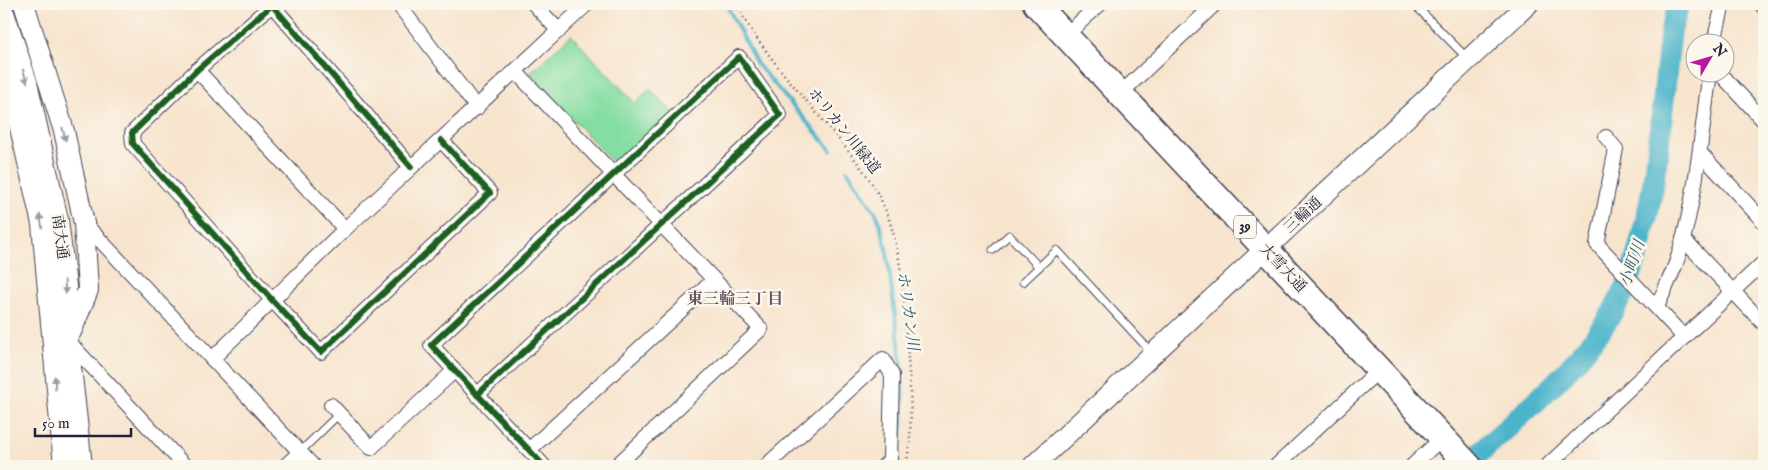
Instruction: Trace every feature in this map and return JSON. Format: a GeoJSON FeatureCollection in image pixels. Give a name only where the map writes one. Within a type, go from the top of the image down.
{"type":"FeatureCollection","features":[{"type":"Feature","properties":{"kind":"highway","name":"大雪大通"},"geometry":{"type":"LineString","coordinates":[[1036,4],[1455,452]]}},
{"type":"Feature","properties":{"kind":"street"},"geometry":{"type":"LineString","coordinates":[[24,4],[64,131],[84,223],[88,290],[60,337],[184,466]]}},
{"type":"Feature","properties":{"kind":"street"},"geometry":{"type":"LineString","coordinates":[[398,4],[477,108]]}},
{"type":"Feature","properties":{"kind":"street"},"geometry":{"type":"LineString","coordinates":[[534,4],[559,30]]}},
{"type":"Feature","properties":{"kind":"street"},"geometry":{"type":"LineString","coordinates":[[212,359],[345,229],[587,4]]}},
{"type":"Feature","properties":{"kind":"street"},"geometry":{"type":"LineString","coordinates":[[1066,35],[1100,4]]}},
{"type":"Feature","properties":{"kind":"street"},"geometry":{"type":"LineString","coordinates":[[1120,94],[1215,4]]}},
{"type":"Feature","properties":{"kind":"street"},"geometry":{"type":"LineString","coordinates":[[1716,32],[1723,4]]}},
{"type":"Feature","properties":{"kind":"street"},"geometry":{"type":"LineString","coordinates":[[1761,4],[1764,7]]}},
{"type":"Feature","properties":{"kind":"street"},"geometry":{"type":"LineString","coordinates":[[411,167],[272,5],[197,70],[132,133],[133,144],[321,352],[490,193],[441,140]]}},
{"type":"Feature","properties":{"kind":"street","name":"三輪通"},"geometry":{"type":"LineString","coordinates":[[1033,466],[1266,250],[1469,59],[1523,5]]}},
{"type":"Feature","properties":{"kind":"street","name":"南大通"},"geometry":{"type":"LineString","coordinates":[[4,13],[27,82],[58,220],[66,286],[60,337],[64,466]]}},
{"type":"Feature","properties":{"kind":"street"},"geometry":{"type":"LineString","coordinates":[[477,395],[780,116],[739,58],[431,346],[454,371],[544,466]]}},
{"type":"Feature","properties":{"kind":"street","name":"南大通"},"geometry":{"type":"LineString","coordinates":[[4,68],[13,97],[42,224],[82,466]]}},
{"type":"Feature","properties":{"kind":"street"},"geometry":{"type":"LineString","coordinates":[[197,70],[345,229]]}},
{"type":"Feature","properties":{"kind":"street"},"geometry":{"type":"LineString","coordinates":[[516,72],[761,329],[616,466]]}},
{"type":"Feature","properties":{"kind":"street"},"geometry":{"type":"LineString","coordinates":[[1654,304],[1678,256],[1683,239],[1701,154],[1709,82]]}},
{"type":"Feature","properties":{"kind":"street"},"geometry":{"type":"LineString","coordinates":[[1728,82],[1764,121]]}},
{"type":"Feature","properties":{"kind":"street"},"geometry":{"type":"LineString","coordinates":[[1606,137],[1616,149],[1597,244],[1684,337]]}},
{"type":"Feature","properties":{"kind":"street"},"geometry":{"type":"LineString","coordinates":[[1701,154],[1764,222]]}},
{"type":"Feature","properties":{"kind":"street"},"geometry":{"type":"LineString","coordinates":[[84,223],[313,466]]}},
{"type":"Feature","properties":{"kind":"street"},"geometry":{"type":"LineString","coordinates":[[1683,239],[1764,324]]}},
{"type":"Feature","properties":{"kind":"street"},"geometry":{"type":"LineString","coordinates":[[1547,466],[1764,262]]}},
{"type":"Feature","properties":{"kind":"street"},"geometry":{"type":"LineString","coordinates":[[529,450],[714,280]]}},
{"type":"Feature","properties":{"kind":"street"},"geometry":{"type":"LineString","coordinates":[[766,466],[883,359],[892,375],[890,460],[884,466]]}},
{"type":"Feature","properties":{"kind":"street"},"geometry":{"type":"LineString","coordinates":[[1276,466],[1379,370]]}},
{"type":"Feature","properties":{"kind":"street"},"geometry":{"type":"LineString","coordinates":[[335,410],[371,448],[454,371]]}},
{"type":"Feature","properties":{"kind":"street"},"geometry":{"type":"LineString","coordinates":[[285,466],[300,452]]}},
{"type":"Feature","properties":{"kind":"street"},"geometry":{"type":"LineString","coordinates":[[1412,466],[1455,452]]}},
{"type":"Feature","properties":{"kind":"lane"},"geometry":{"type":"LineString","coordinates":[[1414,4],[1469,59]]}},
{"type":"Feature","properties":{"kind":"lane"},"geometry":{"type":"LineString","coordinates":[[994,250],[1009,235],[1039,267]]}},
{"type":"Feature","properties":{"kind":"lane"},"geometry":{"type":"LineString","coordinates":[[1023,282],[1057,250],[1154,354]]}},
{"type":"Feature","properties":{"kind":"lane"},"geometry":{"type":"LineString","coordinates":[[300,452],[335,410]]}},
{"type":"Feature","properties":{"kind":"green space"},"geometry":{"type":"Polygon","coordinates":[[[571,35],[635,103],[650,89],[674,114],[617,167],[530,73],[571,35]]]}},
{"type":"Feature","properties":{"kind":"waterway","name":"ホリカン川"},"geometry":{"type":"LineString","coordinates":[[726,4],[757,64],[831,150]]}},
{"type":"Feature","properties":{"kind":"waterway","name":"小町川"},"geometry":{"type":"LineString","coordinates":[[1465,466],[1529,408],[1570,367],[1606,322],[1625,290],[1636,260],[1653,185],[1671,30],[1679,4]]}},
{"type":"Feature","properties":{"kind":"waterway","name":"ホリカン川"},"geometry":{"type":"LineString","coordinates":[[847,170],[877,215],[886,246],[902,366],[903,413],[897,466]]}},
{"type":"Feature","properties":{"kind":"cycle path"},"geometry":{"type":"LineString","coordinates":[[411,167],[272,5],[197,70],[132,133],[133,144],[321,352],[490,193],[441,140]]}},
{"type":"Feature","properties":{"kind":"cycle path"},"geometry":{"type":"LineString","coordinates":[[477,395],[780,115],[739,57],[431,345],[544,466]]}},
{"type":"Feature","properties":{"kind":"district","name":"東三輪三丁目"},"geometry":{"type":"Point","coordinates":[735,300]}}]}
